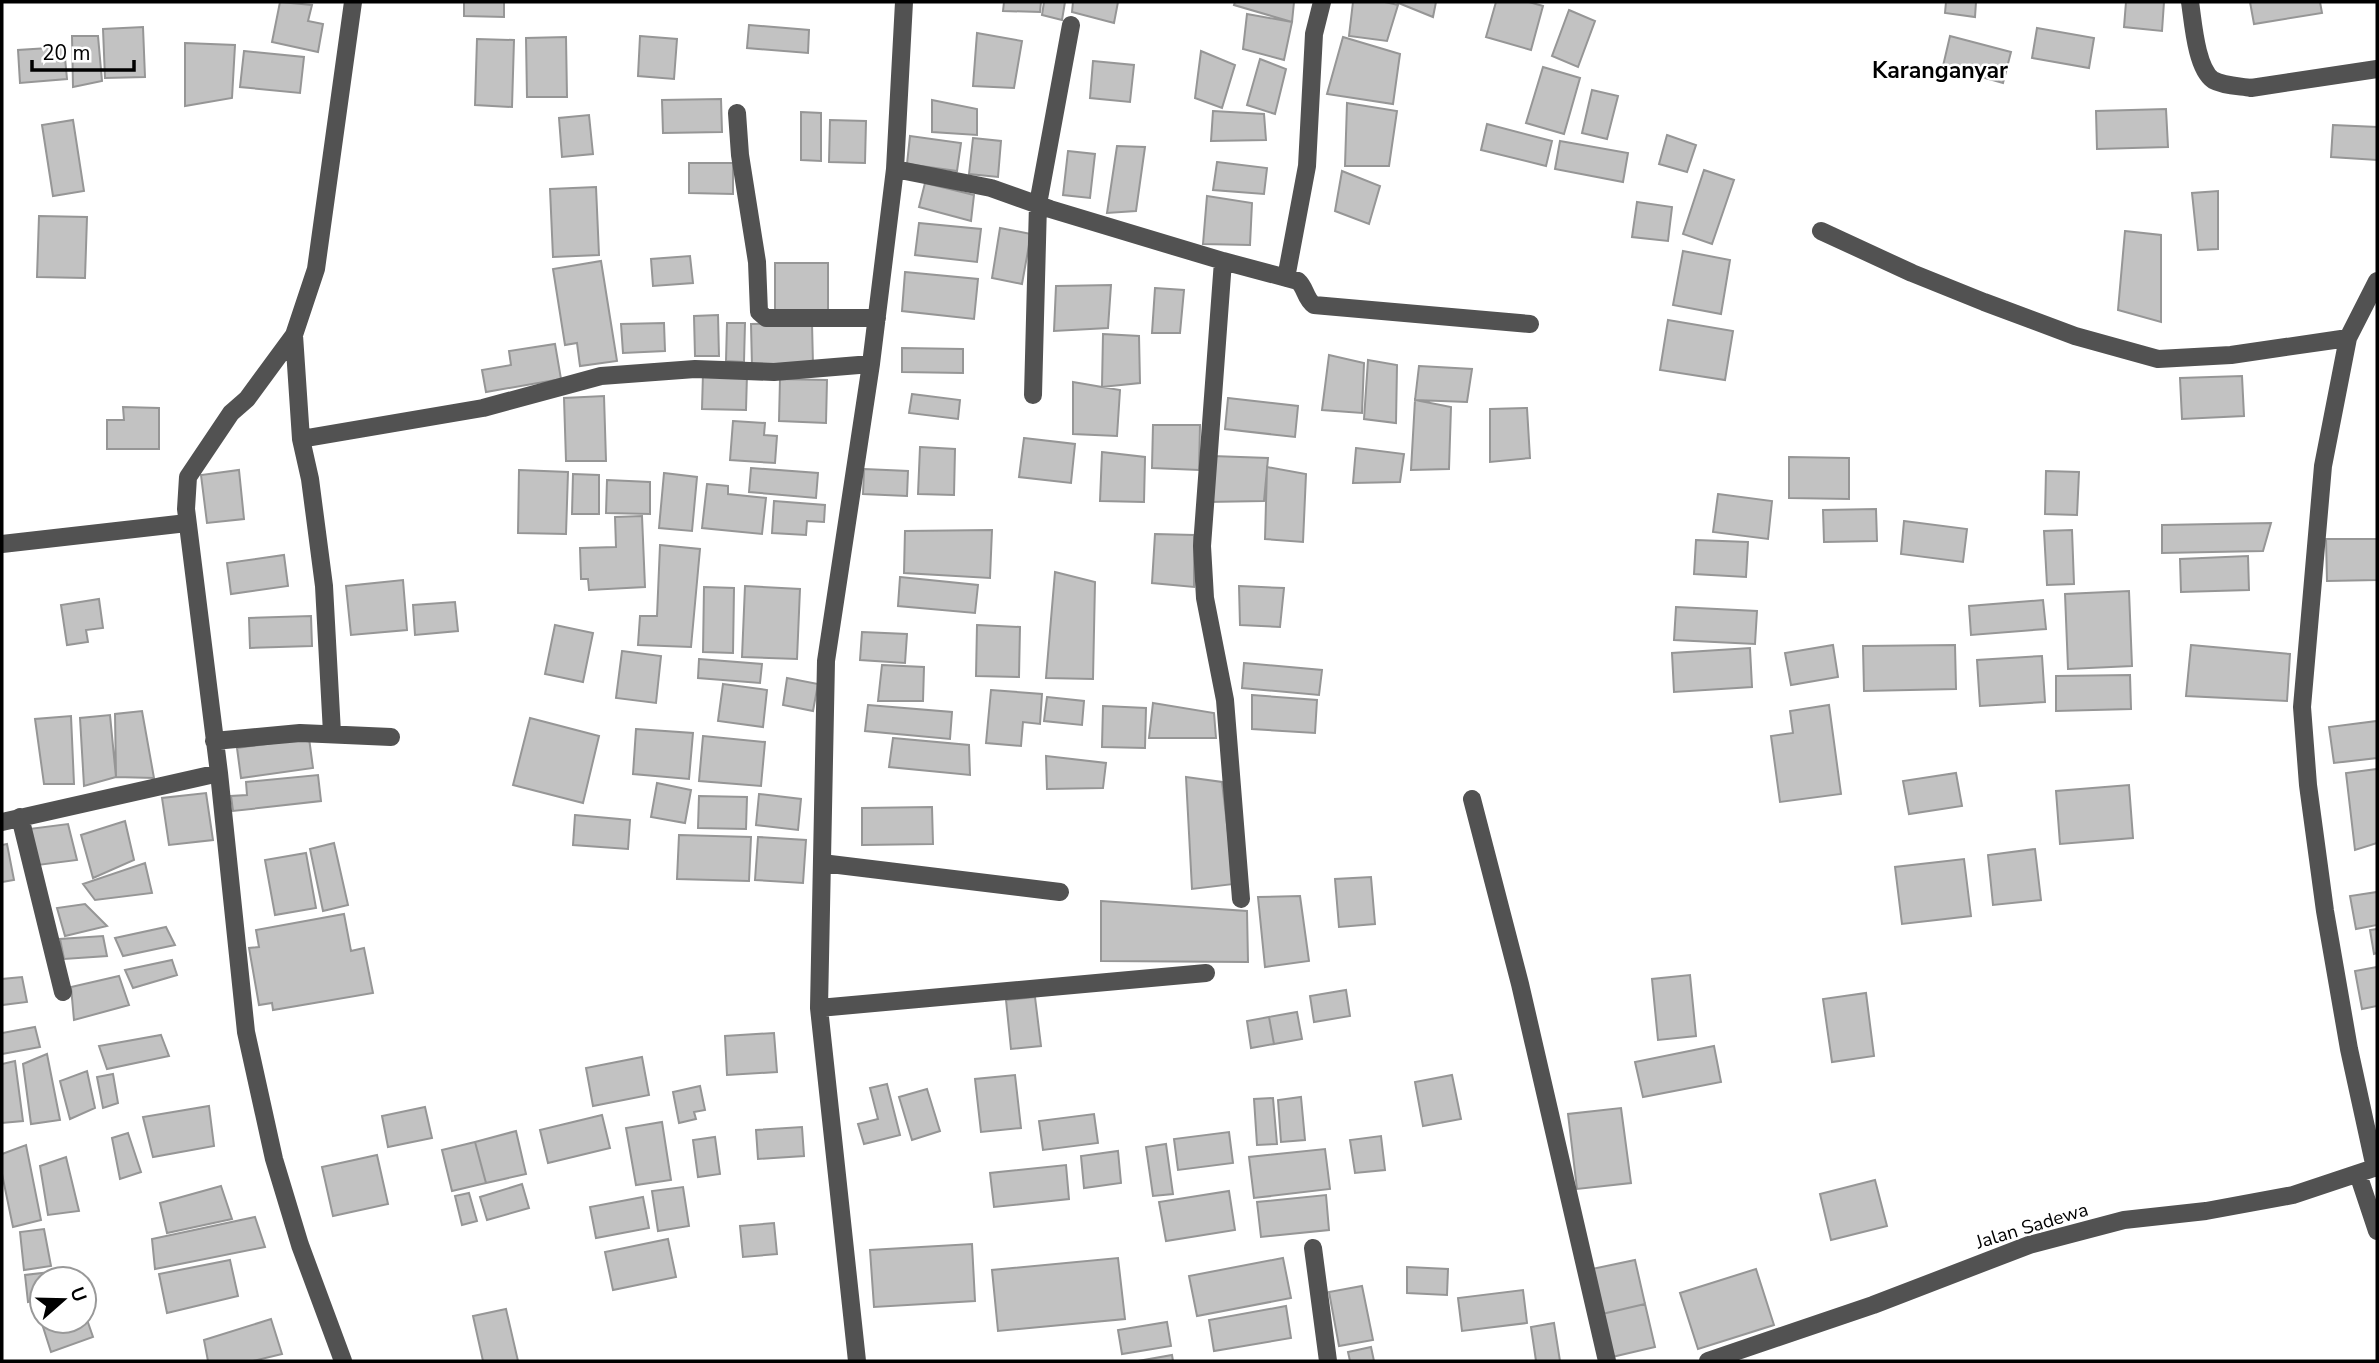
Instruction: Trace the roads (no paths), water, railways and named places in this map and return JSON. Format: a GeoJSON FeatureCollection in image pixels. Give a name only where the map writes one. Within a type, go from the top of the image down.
{"type":"FeatureCollection","features":[{"type":"Feature","properties":{"kind":"street"},"geometry":{"type":"LineString","coordinates":[[343,1361],[300,1245],[274,1159],[246,1032],[219,773],[187,523],[188,477],[231,413],[247,399],[294,335],[316,269],[353,2]]}},
{"type":"Feature","properties":{"kind":"street"},"geometry":{"type":"LineString","coordinates":[[857,1361],[819,1008],[826,661],[871,365],[895,169],[904,2]]}},
{"type":"Feature","properties":{"kind":"street"},"geometry":{"type":"LineString","coordinates":[[1286,278],[1307,166],[1314,34],[1322,2]]}},
{"type":"Feature","properties":{"kind":"street"},"geometry":{"type":"LineString","coordinates":[[2190,2],[2202,65],[2212,79],[2251,88],[2377,69]]}},
{"type":"Feature","properties":{"kind":"street"},"geometry":{"type":"LineString","coordinates":[[1033,395],[1038,204],[1071,25]]}},
{"type":"Feature","properties":{"kind":"street"},"geometry":{"type":"LineString","coordinates":[[737,113],[740,155],[757,262],[759,312],[766,318],[877,318]]}},
{"type":"Feature","properties":{"kind":"street"},"geometry":{"type":"LineString","coordinates":[[895,169],[984,186],[1223,261],[1300,282],[1309,302],[1314,305],[1530,324]]}},
{"type":"Feature","properties":{"kind":"street"},"geometry":{"type":"LineString","coordinates":[[1821,231],[1912,273],[1984,302],[2075,336],[2158,359],[2231,355],[2348,338]]}},
{"type":"Feature","properties":{"kind":"street"},"geometry":{"type":"LineString","coordinates":[[1223,261],[1202,546],[1205,598],[1225,701],[1241,899]]}},
{"type":"Feature","properties":{"kind":"street"},"geometry":{"type":"LineString","coordinates":[[2376,284],[2348,338],[2323,466],[2302,707],[2308,785],[2325,911],[2349,1049],[2376,1167]]}},
{"type":"Feature","properties":{"kind":"street"},"geometry":{"type":"LineString","coordinates":[[294,335],[301,439],[310,479],[324,586],[332,733]]}},
{"type":"Feature","properties":{"kind":"street"},"geometry":{"type":"LineString","coordinates":[[301,439],[483,408],[601,376],[695,369],[774,372],[871,365]]}},
{"type":"Feature","properties":{"kind":"street"},"geometry":{"type":"LineString","coordinates":[[2,544],[187,523]]}},
{"type":"Feature","properties":{"kind":"street"},"geometry":{"type":"LineString","coordinates":[[214,741],[300,733],[391,737]]}},
{"type":"Feature","properties":{"kind":"street"},"geometry":{"type":"LineString","coordinates":[[62,992],[11,820],[219,773]]}},
{"type":"Feature","properties":{"kind":"street"},"geometry":{"type":"LineString","coordinates":[[1472,799],[1520,984],[1607,1361]]}},
{"type":"Feature","properties":{"kind":"street"},"geometry":{"type":"LineString","coordinates":[[822,863],[1060,892]]}},
{"type":"Feature","properties":{"kind":"street"},"geometry":{"type":"LineString","coordinates":[[819,1008],[1206,972]]}},
{"type":"Feature","properties":{"kind":"street","name":"Jalan Sadewa"},"geometry":{"type":"LineString","coordinates":[[1708,1361],[1873,1304],[2029,1245],[2123,1220],[2206,1211],[2293,1195],[2376,1167]]}},
{"type":"Feature","properties":{"kind":"street"},"geometry":{"type":"LineString","coordinates":[[2358,1174],[2375,1225]]}},
{"type":"Feature","properties":{"kind":"street"},"geometry":{"type":"LineString","coordinates":[[1313,1248],[1328,1361]]}},
{"type":"Feature","properties":{"kind":"district","name":"Karanganyar"},"geometry":{"type":"Point","coordinates":[1940,70]}}]}
